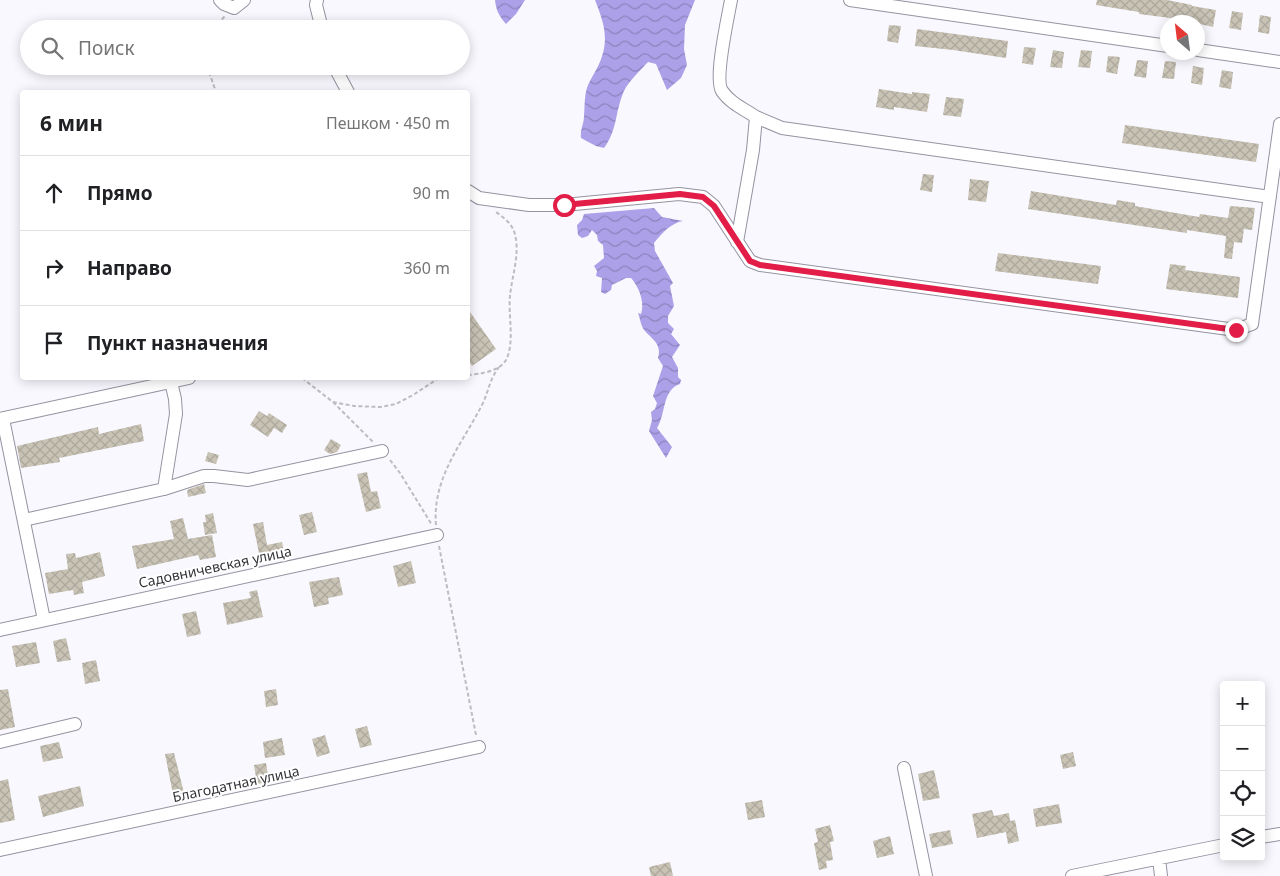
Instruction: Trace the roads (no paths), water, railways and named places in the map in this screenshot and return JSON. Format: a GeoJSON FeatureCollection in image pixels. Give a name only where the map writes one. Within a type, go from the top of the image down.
{"type":"FeatureCollection","features":[{"type":"Feature","properties":{"kind":"street"},"geometry":{"type":"LineString","coordinates":[[220,0],[224,4],[239,4]]}},
{"type":"Feature","properties":{"kind":"street"},"geometry":{"type":"LineString","coordinates":[[317,0],[316,5],[320,20]]}},
{"type":"Feature","properties":{"kind":"street"},"geometry":{"type":"LineString","coordinates":[[731,0],[718,76],[720,90],[729,100],[756,117],[782,128],[1270,197]]}},
{"type":"Feature","properties":{"kind":"street"},"geometry":{"type":"LineString","coordinates":[[850,0],[1160,45]]}},
{"type":"Feature","properties":{"kind":"street"},"geometry":{"type":"LineString","coordinates":[[1205,51],[1280,62]]}},
{"type":"Feature","properties":{"kind":"street"},"geometry":{"type":"LineString","coordinates":[[339,75],[347,90]]}},
{"type":"Feature","properties":{"kind":"street"},"geometry":{"type":"LineString","coordinates":[[737,242],[753,150],[756,117]]}},
{"type":"Feature","properties":{"kind":"street"},"geometry":{"type":"LineString","coordinates":[[470,192],[479,198],[529,205],[564,205],[680,194],[703,197],[714,206],[750,261],[760,265],[1236,330],[1252,324],[1280,124]]}},
{"type":"Feature","properties":{"kind":"street"},"geometry":{"type":"LineString","coordinates":[[44,620],[2,419],[180,380]]}},
{"type":"Feature","properties":{"kind":"street"},"geometry":{"type":"LineString","coordinates":[[164,489],[176,414],[171,382]]}},
{"type":"Feature","properties":{"kind":"street"},"geometry":{"type":"LineString","coordinates":[[24,520],[164,489],[204,476],[248,480],[382,451]]}},
{"type":"Feature","properties":{"kind":"street","name":"Садовничевская улица"},"geometry":{"type":"LineString","coordinates":[[0,630],[437,534]]}},
{"type":"Feature","properties":{"kind":"street"},"geometry":{"type":"LineString","coordinates":[[0,742],[75,724]]}},
{"type":"Feature","properties":{"kind":"street","name":"Благодатная улица"},"geometry":{"type":"LineString","coordinates":[[0,850],[479,747]]}},
{"type":"Feature","properties":{"kind":"street"},"geometry":{"type":"LineString","coordinates":[[904,768],[926,876]]}},
{"type":"Feature","properties":{"kind":"street"},"geometry":{"type":"LineString","coordinates":[[1265,836],[1280,834]]}},
{"type":"Feature","properties":{"kind":"street"},"geometry":{"type":"LineString","coordinates":[[1072,876],[1220,846]]}},
{"type":"Feature","properties":{"kind":"street"},"geometry":{"type":"LineString","coordinates":[[1160,858],[1161,876]]}},
{"type":"Feature","properties":{"kind":"water"},"geometry":{"type":"Polygon","coordinates":[[[495,0],[525,0],[516,14],[506,24],[498,13],[495,0]]]}},
{"type":"Feature","properties":{"kind":"water"},"geometry":{"type":"Polygon","coordinates":[[[595,0],[695,0],[685,25],[684,49],[687,65],[681,78],[667,90],[656,64],[648,62],[626,87],[614,129],[604,148],[581,138],[585,96],[589,82],[599,64],[605,39],[601,16],[595,0]]]}},
{"type":"Feature","properties":{"kind":"water"},"geometry":{"type":"Polygon","coordinates":[[[654,208],[662,217],[683,221],[671,226],[654,243],[655,251],[673,283],[670,286],[674,306],[668,316],[668,323],[674,329],[671,334],[680,345],[672,357],[678,368],[680,384],[670,391],[657,428],[672,447],[666,458],[649,431],[652,420],[651,412],[655,409],[657,403],[653,396],[663,366],[658,358],[658,346],[644,329],[638,313],[641,314],[642,309],[639,290],[631,278],[626,278],[612,285],[611,290],[605,294],[601,292],[602,278],[596,276],[597,271],[594,266],[604,258],[603,245],[598,241],[597,235],[592,230],[588,236],[582,238],[578,235],[577,225],[582,220],[584,214],[654,208]]]}}]}
